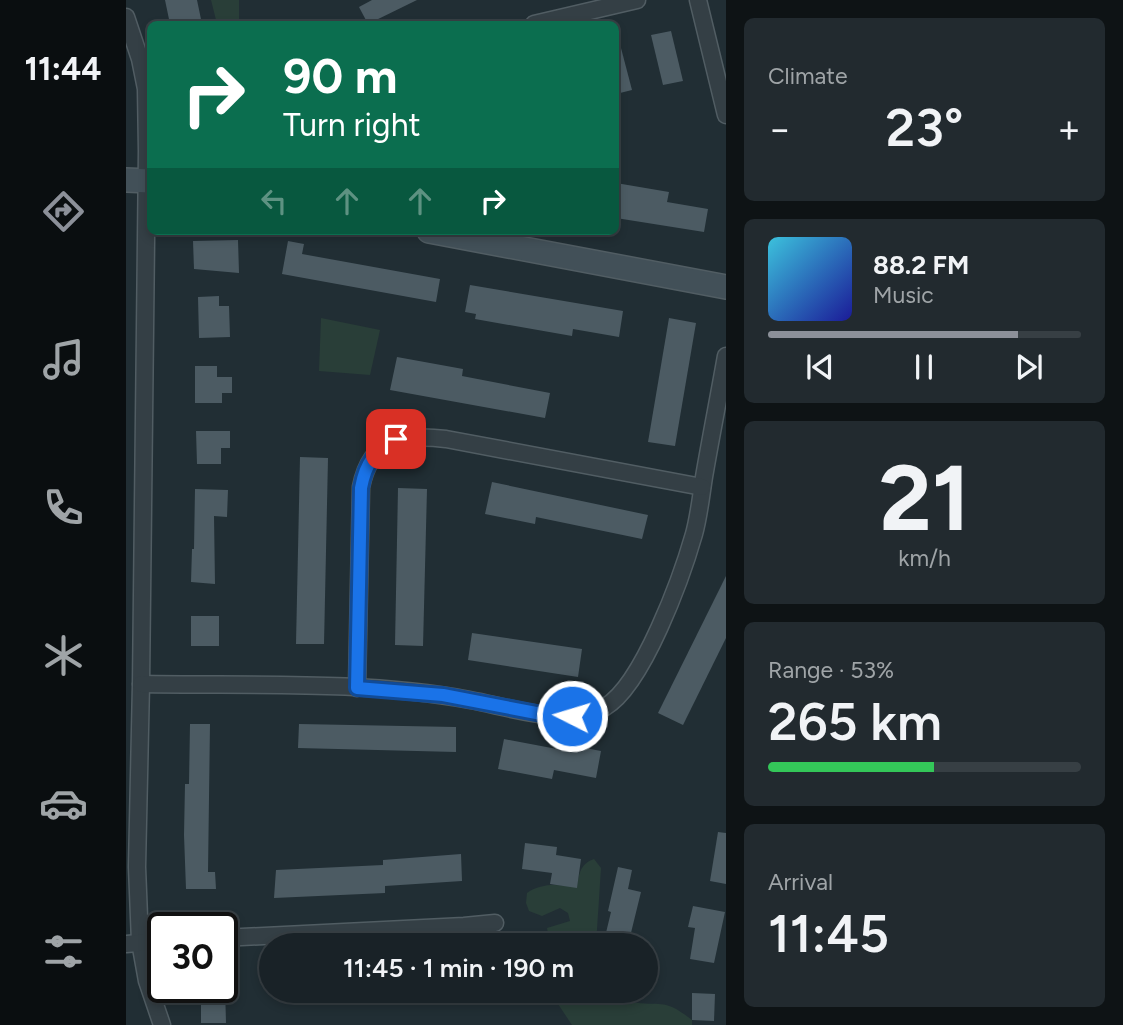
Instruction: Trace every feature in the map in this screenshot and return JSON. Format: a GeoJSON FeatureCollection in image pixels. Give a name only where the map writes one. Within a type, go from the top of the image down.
{"type":"FeatureCollection","features":[{"type":"Feature","properties":{"kind":"main road"},"geometry":{"type":"LineString","coordinates":[[450,235],[726,287]]}},
{"type":"Feature","properties":{"kind":"street"},"geometry":{"type":"LineString","coordinates":[[547,21],[637,0]]}},
{"type":"Feature","properties":{"kind":"street"},"geometry":{"type":"LineString","coordinates":[[698,0],[726,115]]}},
{"type":"Feature","properties":{"kind":"street"},"geometry":{"type":"LineString","coordinates":[[126,17],[140,59],[146,89],[141,180],[142,684],[133,943],[162,1025]]}},
{"type":"Feature","properties":{"kind":"street"},"geometry":{"type":"LineString","coordinates":[[142,684],[357,688],[443,695],[552,716],[572,716],[605,707],[638,671],[676,587],[694,533],[726,356]]}},
{"type":"Feature","properties":{"kind":"street"},"geometry":{"type":"LineString","coordinates":[[357,688],[361,488],[365,467],[377,452],[396,439],[417,436],[446,439],[702,487]]}},
{"type":"Feature","properties":{"kind":"street"},"geometry":{"type":"LineString","coordinates":[[238,937],[495,923]]}},
{"type":"Feature","properties":{"kind":"green space"},"geometry":{"type":"Polygon","coordinates":[[[211,0],[239,0],[239,21],[216,21],[211,0]]]}},
{"type":"Feature","properties":{"kind":"green space"},"geometry":{"type":"Polygon","coordinates":[[[321,318],[380,330],[370,375],[319,371],[321,318]]]}},
{"type":"Feature","properties":{"kind":"green space"},"geometry":{"type":"Polygon","coordinates":[[[594,859],[601,868],[597,933],[548,933],[547,928],[570,921],[568,913],[560,908],[542,916],[529,911],[527,893],[545,886],[577,887],[583,867],[594,859]]]}},
{"type":"Feature","properties":{"kind":"green space"},"geometry":{"type":"Polygon","coordinates":[[[557,1003],[662,1004],[674,1008],[692,1020],[692,1025],[572,1025],[557,1003]]]}},
{"type":"Feature","properties":{"kind":"building"},"geometry":{"type":"Polygon","coordinates":[[[165,0],[197,0],[201,21],[169,21],[165,0]]]}},
{"type":"Feature","properties":{"kind":"building"},"geometry":{"type":"Polygon","coordinates":[[[372,0],[417,0],[374,21],[366,21],[359,7],[372,0]]]}},
{"type":"Feature","properties":{"kind":"building"},"geometry":{"type":"Polygon","coordinates":[[[671,31],[683,81],[663,85],[651,35],[671,31]]]}},
{"type":"Feature","properties":{"kind":"building"},"geometry":{"type":"Polygon","coordinates":[[[619,48],[632,90],[619,93],[619,48]]]}},
{"type":"Feature","properties":{"kind":"building"},"geometry":{"type":"Polygon","coordinates":[[[619,184],[669,192],[667,202],[708,209],[704,232],[619,218],[619,184]]]}},
{"type":"Feature","properties":{"kind":"building"},"geometry":{"type":"Polygon","coordinates":[[[238,240],[239,273],[194,269],[193,241],[238,240]]]}},
{"type":"Feature","properties":{"kind":"building"},"geometry":{"type":"Polygon","coordinates":[[[288,241],[304,244],[302,254],[440,279],[436,302],[282,274],[288,241]]]}},
{"type":"Feature","properties":{"kind":"building"},"geometry":{"type":"Polygon","coordinates":[[[470,285],[623,311],[619,337],[573,329],[572,336],[475,319],[476,314],[465,312],[470,285]]]}},
{"type":"Feature","properties":{"kind":"building"},"geometry":{"type":"Polygon","coordinates":[[[219,296],[219,306],[229,306],[230,337],[199,338],[198,297],[219,296]]]}},
{"type":"Feature","properties":{"kind":"building"},"geometry":{"type":"Polygon","coordinates":[[[669,318],[696,323],[675,446],[648,442],[669,318]]]}},
{"type":"Feature","properties":{"kind":"building"},"geometry":{"type":"Polygon","coordinates":[[[397,357],[463,369],[462,376],[550,393],[545,418],[390,390],[397,357]]]}},
{"type":"Feature","properties":{"kind":"building"},"geometry":{"type":"Polygon","coordinates":[[[195,366],[217,366],[217,377],[232,377],[232,393],[222,393],[222,403],[195,403],[195,366]]]}},
{"type":"Feature","properties":{"kind":"building"},"geometry":{"type":"Polygon","coordinates":[[[196,431],[230,431],[230,448],[221,448],[221,464],[197,464],[196,431]]]}},
{"type":"Feature","properties":{"kind":"building"},"geometry":{"type":"Polygon","coordinates":[[[300,457],[328,458],[324,644],[296,644],[300,457]]]}},
{"type":"Feature","properties":{"kind":"building"},"geometry":{"type":"Polygon","coordinates":[[[492,482],[648,515],[642,539],[536,517],[535,524],[485,514],[492,482]]]}},
{"type":"Feature","properties":{"kind":"building"},"geometry":{"type":"Polygon","coordinates":[[[398,488],[427,489],[423,646],[395,645],[398,488]]]}},
{"type":"Feature","properties":{"kind":"building"},"geometry":{"type":"Polygon","coordinates":[[[195,489],[228,490],[227,517],[214,516],[215,584],[191,582],[195,489]]]}},
{"type":"Feature","properties":{"kind":"building"},"geometry":{"type":"Polygon","coordinates":[[[726,576],[726,638],[683,725],[658,713],[726,576]]]}},
{"type":"Feature","properties":{"kind":"building"},"geometry":{"type":"Polygon","coordinates":[[[191,616],[219,616],[219,646],[191,646],[191,616]]]}},
{"type":"Feature","properties":{"kind":"building"},"geometry":{"type":"Polygon","coordinates":[[[472,633],[582,649],[578,677],[468,660],[472,633]]]}},
{"type":"Feature","properties":{"kind":"building"},"geometry":{"type":"Polygon","coordinates":[[[190,724],[210,724],[208,872],[215,872],[216,889],[186,889],[185,784],[189,784],[190,724]]]}},
{"type":"Feature","properties":{"kind":"building"},"geometry":{"type":"Polygon","coordinates":[[[299,724],[456,727],[456,752],[298,748],[299,724]]]}},
{"type":"Feature","properties":{"kind":"building"},"geometry":{"type":"Polygon","coordinates":[[[504,739],[557,749],[559,743],[601,751],[596,778],[554,770],[552,779],[498,769],[504,739]]]}},
{"type":"Feature","properties":{"kind":"building"},"geometry":{"type":"Polygon","coordinates":[[[718,832],[726,833],[726,884],[710,881],[718,832]]]}},
{"type":"Feature","properties":{"kind":"building"},"geometry":{"type":"Polygon","coordinates":[[[525,843],[557,847],[556,855],[581,859],[577,888],[550,884],[552,873],[522,869],[525,843]]]}},
{"type":"Feature","properties":{"kind":"building"},"geometry":{"type":"Polygon","coordinates":[[[461,854],[462,881],[385,886],[385,893],[274,898],[276,870],[383,865],[383,860],[461,854]]]}},
{"type":"Feature","properties":{"kind":"building"},"geometry":{"type":"Polygon","coordinates":[[[618,867],[632,870],[628,889],[641,892],[631,933],[606,933],[611,912],[608,911],[618,867]]]}},
{"type":"Feature","properties":{"kind":"building"},"geometry":{"type":"Polygon","coordinates":[[[693,906],[725,912],[714,963],[690,959],[695,928],[688,927],[693,906]]]}},
{"type":"Feature","properties":{"kind":"building"},"geometry":{"type":"Polygon","coordinates":[[[692,993],[715,994],[714,1021],[692,1020],[692,993]]]}},
{"type":"Feature","properties":{"kind":"building"},"geometry":{"type":"Polygon","coordinates":[[[201,1003],[225,1003],[226,1023],[201,1023],[201,1003]]]}},
{"type":"Feature","properties":{"kind":"route"},"geometry":{"type":"LineString","coordinates":[[396,439],[377,452],[365,467],[361,488],[357,688],[443,695],[552,716],[572,716]]}}]}
